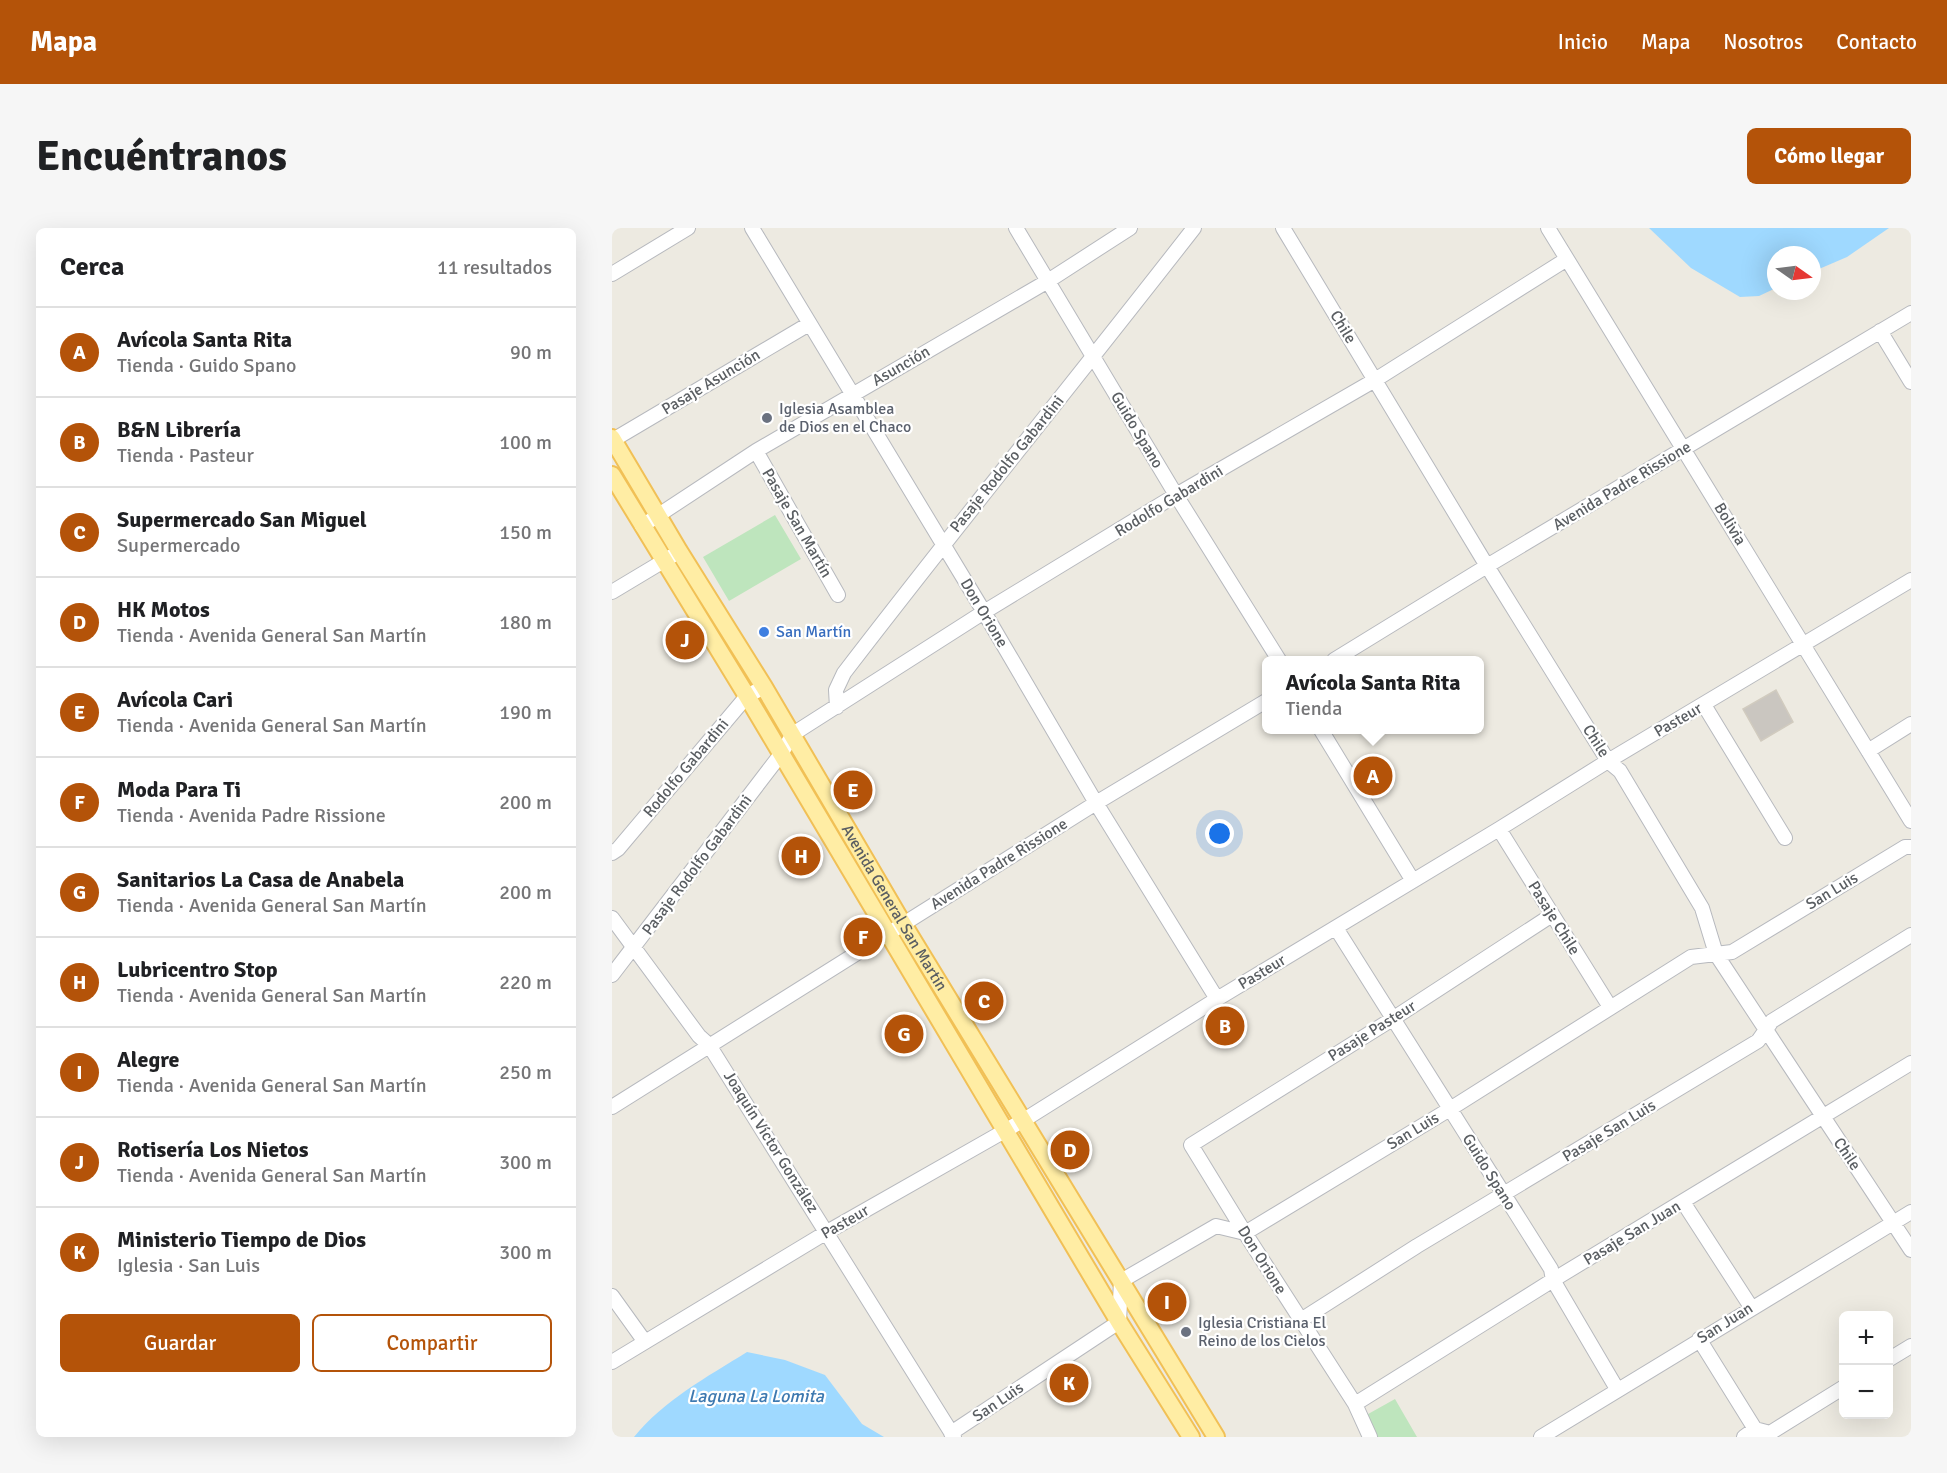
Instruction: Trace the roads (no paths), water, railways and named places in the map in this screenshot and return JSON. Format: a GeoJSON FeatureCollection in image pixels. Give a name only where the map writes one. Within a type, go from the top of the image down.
{"type":"FeatureCollection","features":[{"type":"Feature","properties":{"kind":"main road","name":"Avenida General San Martín"},"geometry":{"type":"LineString","coordinates":[[613,439],[679,551],[793,734],[903,924],[1216,1437]]}},
{"type":"Feature","properties":{"kind":"main road","name":"Avenida General San Martín"},"geometry":{"type":"LineString","coordinates":[[612,475],[747,696],[1119,1322],[1191,1437]]}},
{"type":"Feature","properties":{"kind":"street"},"geometry":{"type":"LineString","coordinates":[[612,274],[688,228]]}},
{"type":"Feature","properties":{"kind":"street","name":"Don Orione"},"geometry":{"type":"LineString","coordinates":[[752,228],[1216,999]]}},
{"type":"Feature","properties":{"kind":"street","name":"Guido Spano"},"geometry":{"type":"LineString","coordinates":[[1016,228],[1176,495],[1277,656]]}},
{"type":"Feature","properties":{"kind":"street","name":"Asunción"},"geometry":{"type":"LineString","coordinates":[[642,525],[756,451],[1048,281],[1130,228]]}},
{"type":"Feature","properties":{"kind":"street","name":"Pasaje Rodolfo Gabardini"},"geometry":{"type":"LineString","coordinates":[[837,707],[836,690],[844,673],[943,544],[1194,228]]}},
{"type":"Feature","properties":{"kind":"street","name":"Chile"},"geometry":{"type":"LineString","coordinates":[[1283,228],[1487,566],[1608,761],[1620,771],[1702,908],[1716,954],[1911,1250]]}},
{"type":"Feature","properties":{"kind":"street","name":"Bolivia"},"geometry":{"type":"LineString","coordinates":[[1548,228],[1911,821]]}},
{"type":"Feature","properties":{"kind":"street","name":"Rodolfo Gabardini"},"geometry":{"type":"LineString","coordinates":[[781,754],[793,734],[984,612],[1176,495],[1375,380],[1567,258]]}},
{"type":"Feature","properties":{"kind":"street","name":"Avenida Padre Rissione"},"geometry":{"type":"LineString","coordinates":[[1341,656],[1911,313]]}},
{"type":"Feature","properties":{"kind":"street","name":"Pasaje Asunción"},"geometry":{"type":"LineString","coordinates":[[613,439],[809,324]]}},
{"type":"Feature","properties":{"kind":"street"},"geometry":{"type":"LineString","coordinates":[[1880,331],[1911,382]]}},
{"type":"Feature","properties":{"kind":"street","name":"Pasaje San Martín"},"geometry":{"type":"LineString","coordinates":[[756,451],[838,595]]}},
{"type":"Feature","properties":{"kind":"street"},"geometry":{"type":"LineString","coordinates":[[612,592],[679,551]]}},
{"type":"Feature","properties":{"kind":"street","name":"Pasteur"},"geometry":{"type":"LineString","coordinates":[[612,1362],[827,1232],[1024,1120],[1216,999],[1911,580]]}},
{"type":"Feature","properties":{"kind":"street","name":"Rodolfo Gabardini"},"geometry":{"type":"LineString","coordinates":[[612,853],[618,849],[747,696],[764,687]]}},
{"type":"Feature","properties":{"kind":"street","name":"Avenida Padre Rissione"},"geometry":{"type":"LineString","coordinates":[[612,1107],[1096,803],[1262,703]]}},
{"type":"Feature","properties":{"kind":"street"},"geometry":{"type":"LineString","coordinates":[[1704,705],[1785,838]]}},
{"type":"Feature","properties":{"kind":"street"},"geometry":{"type":"LineString","coordinates":[[1868,750],[1911,724]]}},
{"type":"Feature","properties":{"kind":"street"},"geometry":{"type":"LineString","coordinates":[[1324,734],[1413,881]]}},
{"type":"Feature","properties":{"kind":"street","name":"Pasaje Rodolfo Gabardini"},"geometry":{"type":"LineString","coordinates":[[612,975],[781,754]]}},
{"type":"Feature","properties":{"kind":"street","name":"Pasaje Chile"},"geometry":{"type":"LineString","coordinates":[[1499,829],[1610,1007]]}},
{"type":"Feature","properties":{"kind":"street","name":"San Luis"},"geometry":{"type":"LineString","coordinates":[[1245,1233],[1450,1109],[1691,957],[1732,952],[1905,847],[1911,847]]}},
{"type":"Feature","properties":{"kind":"street","name":"Pasaje Pasteur"},"geometry":{"type":"LineString","coordinates":[[1191,1145],[1394,1018],[1552,915]]}},
{"type":"Feature","properties":{"kind":"street","name":"Joaquín Víctor González"},"geometry":{"type":"LineString","coordinates":[[612,918],[699,1036],[709,1045],[952,1435]]}},
{"type":"Feature","properties":{"kind":"street","name":"Guido Spano"},"geometry":{"type":"LineString","coordinates":[[1336,928],[1551,1269],[1553,1280],[1617,1389]]}},
{"type":"Feature","properties":{"kind":"street","name":"Pasaje San Luis"},"geometry":{"type":"LineString","coordinates":[[1301,1320],[1417,1246],[1758,1041],[1772,1021],[1911,935]]}},
{"type":"Feature","properties":{"kind":"street","name":"Pasaje San Juan"},"geometry":{"type":"LineString","coordinates":[[1355,1404],[1553,1280],[1911,1063]]}},
{"type":"Feature","properties":{"kind":"street","name":"Don Orione"},"geometry":{"type":"LineString","coordinates":[[1191,1145],[1355,1404],[1370,1437]]}},
{"type":"Feature","properties":{"kind":"street"},"geometry":{"type":"LineString","coordinates":[[1683,1202],[1751,1307]]}},
{"type":"Feature","properties":{"kind":"street","name":"San Juan"},"geometry":{"type":"LineString","coordinates":[[1541,1437],[1751,1307],[1911,1212]]}},
{"type":"Feature","properties":{"kind":"street"},"geometry":{"type":"LineString","coordinates":[[1119,1322],[1121,1281],[1216,1226],[1245,1233]]}},
{"type":"Feature","properties":{"kind":"street"},"geometry":{"type":"LineString","coordinates":[[612,1296],[645,1342]]}},
{"type":"Feature","properties":{"kind":"street","name":"San Luis"},"geometry":{"type":"LineString","coordinates":[[952,1435],[1119,1322]]}},
{"type":"Feature","properties":{"kind":"street"},"geometry":{"type":"LineString","coordinates":[[1699,1339],[1749,1433],[1770,1433],[1839,1390]]}},
{"type":"Feature","properties":{"kind":"street"},"geometry":{"type":"LineString","coordinates":[[1893,1357],[1911,1346]]}},
{"type":"Feature","properties":{"kind":"water"},"geometry":{"type":"Polygon","coordinates":[[[1649,228],[1889,228],[1847,257],[1821,268],[1821,246],[1767,246],[1767,292],[1759,296],[1740,297],[1691,268],[1649,228]]]}},
{"type":"Feature","properties":{"kind":"water","name":"Laguna La Lomita"},"geometry":{"type":"Polygon","coordinates":[[[747,1352],[785,1360],[825,1375],[862,1424],[884,1437],[634,1437],[672,1400],[747,1352]]]}},
{"type":"Feature","properties":{"kind":"place","name":"Iglesia Asamblea de Dios en el Chaco"},"geometry":{"type":"Point","coordinates":[767,418]}},
{"type":"Feature","properties":{"kind":"place","name":"San Martín"},"geometry":{"type":"Point","coordinates":[764,632]}},
{"type":"Feature","properties":{"kind":"place","name":"Rotisería Los Nietos"},"geometry":{"type":"Point","coordinates":[685,640]}},
{"type":"Feature","properties":{"kind":"place","name":"Avícola Santa Rita"},"geometry":{"type":"Point","coordinates":[1373,776]}},
{"type":"Feature","properties":{"kind":"place","name":"Avícola Cari"},"geometry":{"type":"Point","coordinates":[853,790]}},
{"type":"Feature","properties":{"kind":"place","name":"Lubricentro Stop"},"geometry":{"type":"Point","coordinates":[801,856]}},
{"type":"Feature","properties":{"kind":"place","name":"Moda Para Ti"},"geometry":{"type":"Point","coordinates":[863,937]}},
{"type":"Feature","properties":{"kind":"place","name":"Supermercado San Miguel"},"geometry":{"type":"Point","coordinates":[984,1001]}},
{"type":"Feature","properties":{"kind":"place","name":"B&N Librería"},"geometry":{"type":"Point","coordinates":[1225,1026]}},
{"type":"Feature","properties":{"kind":"place","name":"Sanitarios La Casa de Anabela"},"geometry":{"type":"Point","coordinates":[904,1034]}},
{"type":"Feature","properties":{"kind":"place","name":"HK Motos"},"geometry":{"type":"Point","coordinates":[1070,1150]}},
{"type":"Feature","properties":{"kind":"place","name":"Alegre"},"geometry":{"type":"Point","coordinates":[1167,1302]}},
{"type":"Feature","properties":{"kind":"place","name":"Iglesia Cristiana El Reino de los Cielos"},"geometry":{"type":"Point","coordinates":[1186,1332]}},
{"type":"Feature","properties":{"kind":"place","name":"Ministerio Tiempo de Dios"},"geometry":{"type":"Point","coordinates":[1069,1383]}}]}
